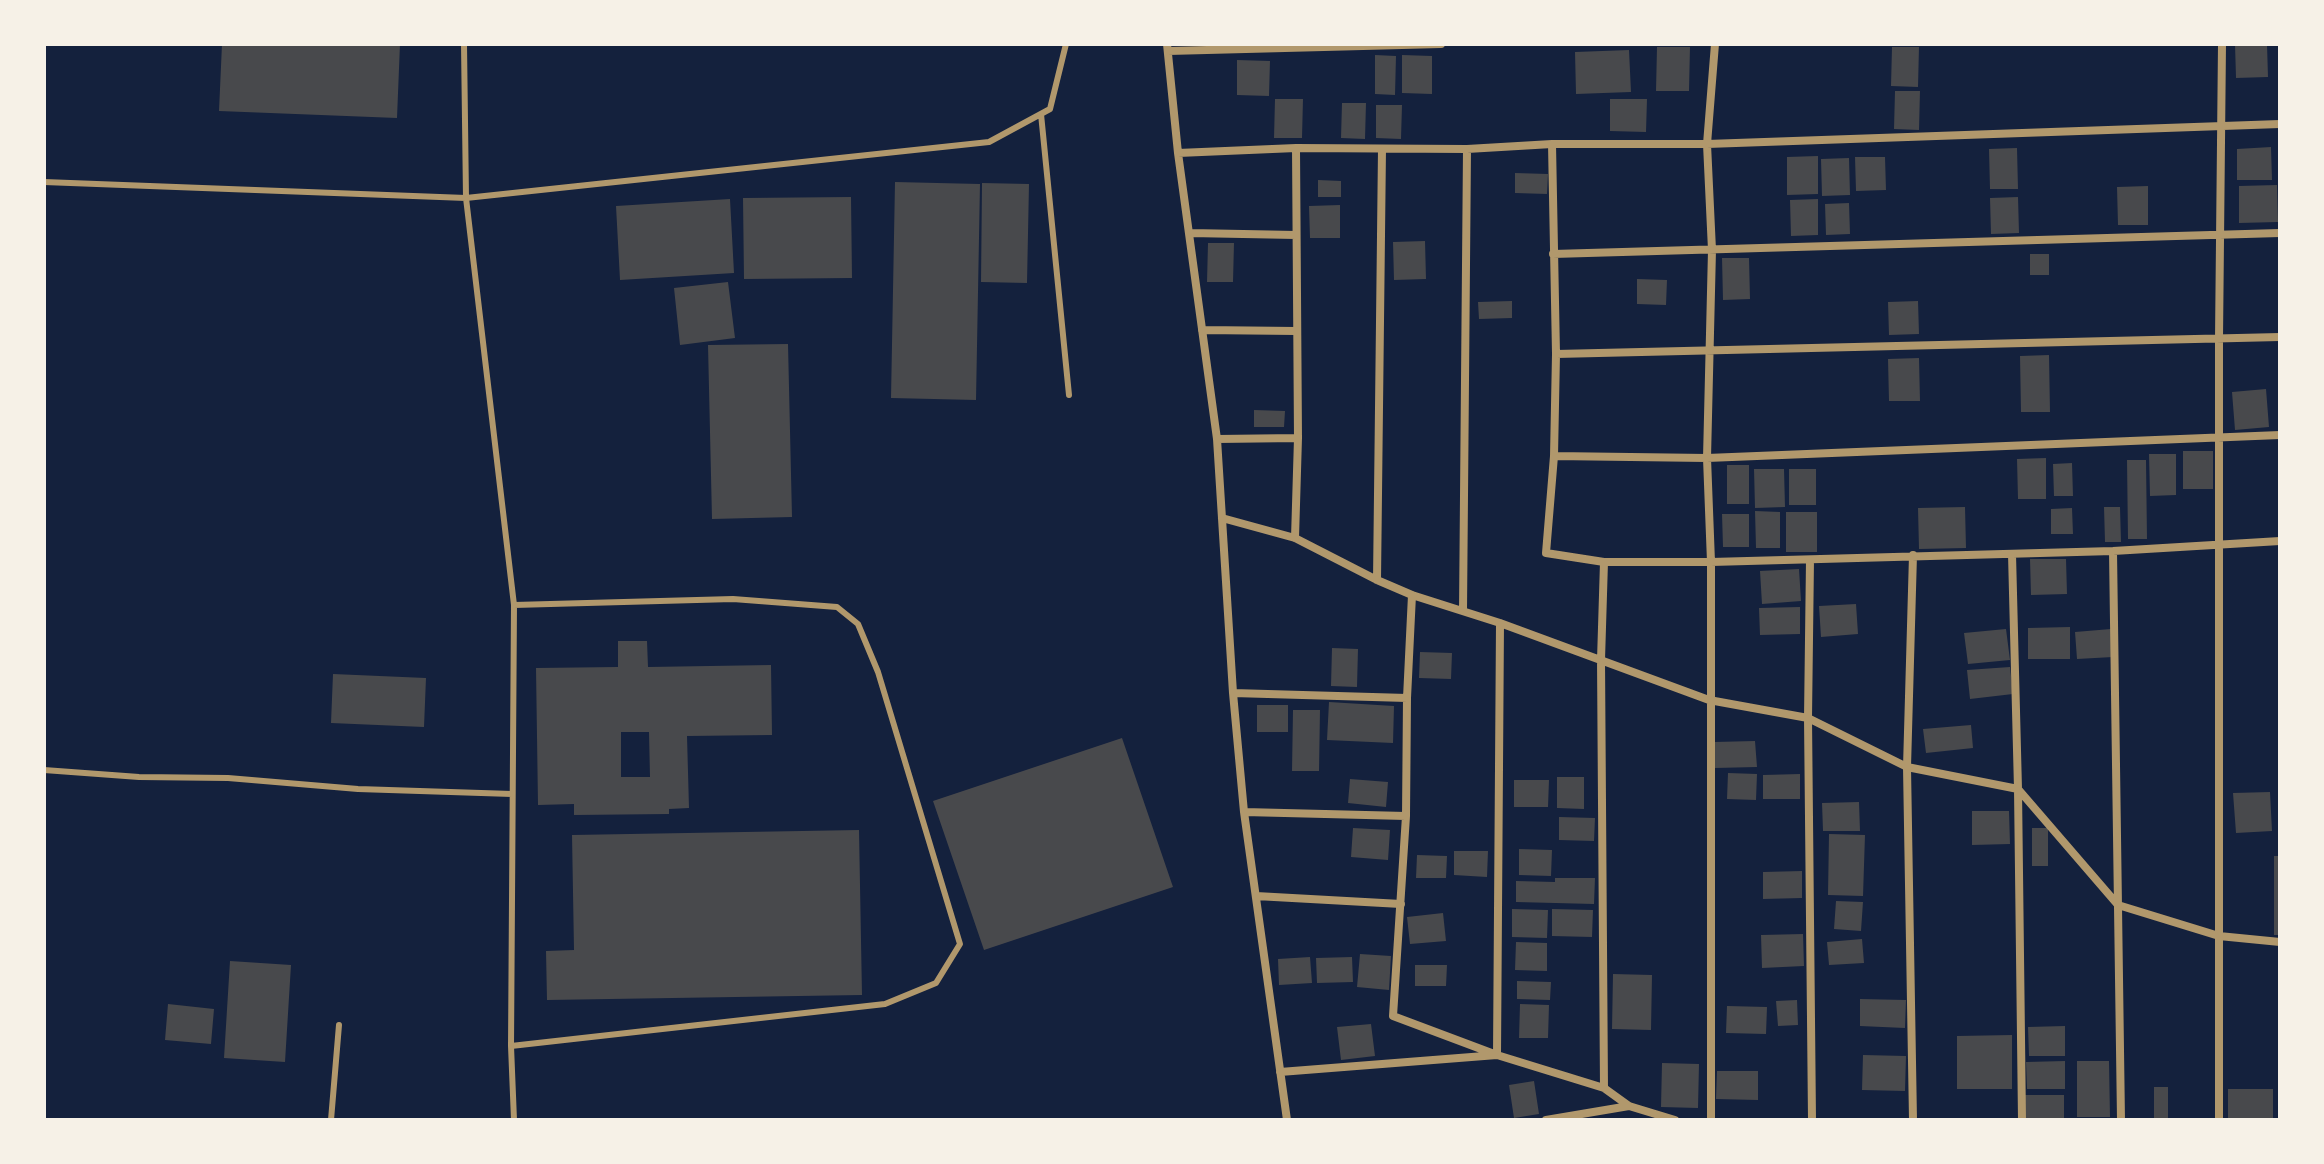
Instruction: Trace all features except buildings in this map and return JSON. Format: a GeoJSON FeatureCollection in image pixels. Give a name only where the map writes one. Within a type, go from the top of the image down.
{"type":"FeatureCollection","features":[{"type":"Feature","properties":{"kind":"street"},"geometry":{"type":"LineString","coordinates":[[1287,1120],[1244,812],[1217,439],[1178,153],[1167,48],[1441,44]]}},
{"type":"Feature","properties":{"kind":"street"},"geometry":{"type":"LineString","coordinates":[[1711,1120],[1711,562],[1707,458],[1712,250],[1707,144],[1715,44]]}},
{"type":"Feature","properties":{"kind":"street"},"geometry":{"type":"LineString","coordinates":[[2219,1120],[2222,44]]}},
{"type":"Feature","properties":{"kind":"street"},"geometry":{"type":"LineString","coordinates":[[1178,153],[1296,148],[1467,149],[1552,144],[1707,144],[2280,124]]}},
{"type":"Feature","properties":{"kind":"street"},"geometry":{"type":"LineString","coordinates":[[1552,144],[1556,354],[1554,456],[1546,553],[1604,562],[1711,562],[2113,551],[2280,541]]}},
{"type":"Feature","properties":{"kind":"street"},"geometry":{"type":"LineString","coordinates":[[1295,538],[1298,438],[1296,148]]}},
{"type":"Feature","properties":{"kind":"street"},"geometry":{"type":"LineString","coordinates":[[1377,580],[1382,149]]}},
{"type":"Feature","properties":{"kind":"street"},"geometry":{"type":"LineString","coordinates":[[1463,611],[1467,149]]}},
{"type":"Feature","properties":{"kind":"street"},"geometry":{"type":"LineString","coordinates":[[1190,233],[1296,235]]}},
{"type":"Feature","properties":{"kind":"street"},"geometry":{"type":"LineString","coordinates":[[1553,254],[2280,233]]}},
{"type":"Feature","properties":{"kind":"street"},"geometry":{"type":"LineString","coordinates":[[1202,330],[1296,331]]}},
{"type":"Feature","properties":{"kind":"street"},"geometry":{"type":"LineString","coordinates":[[1556,354],[2280,337]]}},
{"type":"Feature","properties":{"kind":"street"},"geometry":{"type":"LineString","coordinates":[[1554,456],[1707,458],[2280,435]]}},
{"type":"Feature","properties":{"kind":"street"},"geometry":{"type":"LineString","coordinates":[[1217,439],[1298,438]]}},
{"type":"Feature","properties":{"kind":"street"},"geometry":{"type":"LineString","coordinates":[[1222,518],[1295,538],[1412,595],[1500,623],[1709,700],[1808,718],[1907,767],[2018,789],[2118,905],[2219,936],[2280,942]]}},
{"type":"Feature","properties":{"kind":"street"},"geometry":{"type":"LineString","coordinates":[[2113,551],[2121,1120]]}},
{"type":"Feature","properties":{"kind":"street"},"geometry":{"type":"LineString","coordinates":[[2012,554],[2022,1120]]}},
{"type":"Feature","properties":{"kind":"street"},"geometry":{"type":"LineString","coordinates":[[1913,555],[1907,767],[1913,1120]]}},
{"type":"Feature","properties":{"kind":"street"},"geometry":{"type":"LineString","coordinates":[[1810,560],[1808,718],[1812,1120]]}},
{"type":"Feature","properties":{"kind":"street"},"geometry":{"type":"LineString","coordinates":[[1604,562],[1601,660],[1604,1088]]}},
{"type":"Feature","properties":{"kind":"street"},"geometry":{"type":"LineString","coordinates":[[1412,595],[1406,816],[1393,1016],[1497,1055],[1604,1088],[1629,1106],[1675,1120]]}},
{"type":"Feature","properties":{"kind":"street"},"geometry":{"type":"LineString","coordinates":[[1497,1055],[1500,623]]}},
{"type":"Feature","properties":{"kind":"street"},"geometry":{"type":"LineString","coordinates":[[1233,693],[1407,698]]}},
{"type":"Feature","properties":{"kind":"street"},"geometry":{"type":"LineString","coordinates":[[1244,812],[1406,816]]}},
{"type":"Feature","properties":{"kind":"street"},"geometry":{"type":"LineString","coordinates":[[1256,896],[1401,904]]}},
{"type":"Feature","properties":{"kind":"street"},"geometry":{"type":"LineString","coordinates":[[1280,1072],[1497,1055]]}},
{"type":"Feature","properties":{"kind":"street"},"geometry":{"type":"LineString","coordinates":[[1546,1120],[1629,1106]]}},
{"type":"Feature","properties":{"kind":"lane"},"geometry":{"type":"LineString","coordinates":[[464,44],[466,198],[514,605],[511,1046],[514,1120]]}},
{"type":"Feature","properties":{"kind":"lane"},"geometry":{"type":"LineString","coordinates":[[44,182],[466,198],[989,142],[1050,109],[1066,44]]}},
{"type":"Feature","properties":{"kind":"lane"},"geometry":{"type":"LineString","coordinates":[[1041,114],[1069,395]]}},
{"type":"Feature","properties":{"kind":"lane"},"geometry":{"type":"LineString","coordinates":[[511,1046],[885,1004],[936,983],[960,944],[878,672],[858,624],[837,607],[733,599],[514,605]]}},
{"type":"Feature","properties":{"kind":"lane"},"geometry":{"type":"LineString","coordinates":[[44,770],[139,777],[228,778],[358,789],[512,794]]}},
{"type":"Feature","properties":{"kind":"lane"},"geometry":{"type":"LineString","coordinates":[[331,1120],[339,1025]]}}]}
